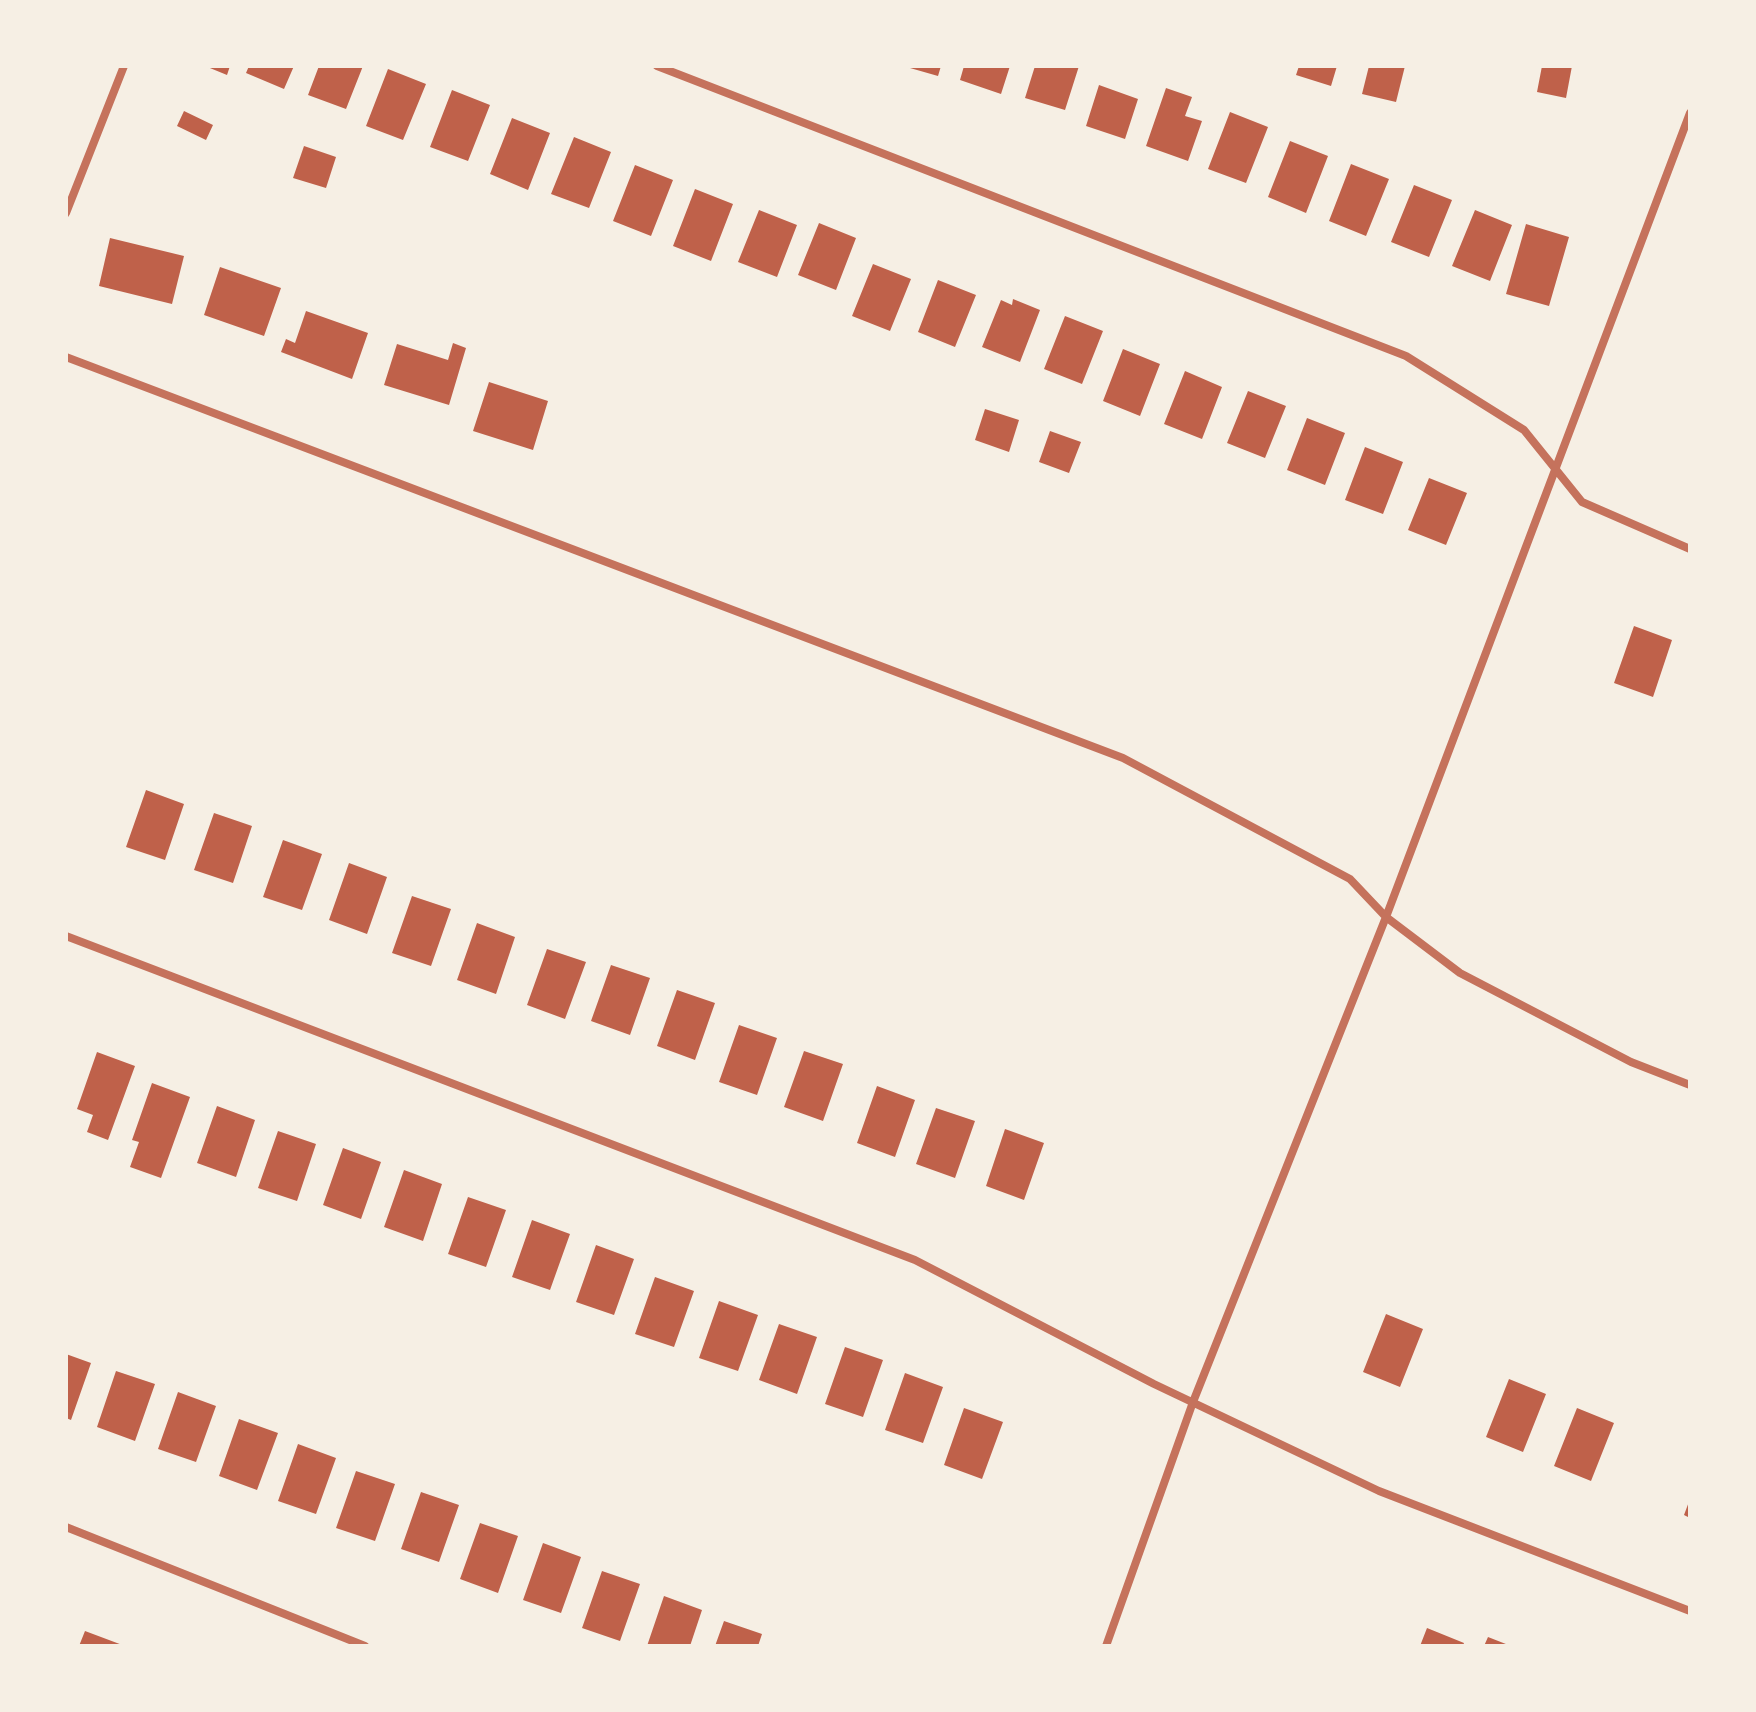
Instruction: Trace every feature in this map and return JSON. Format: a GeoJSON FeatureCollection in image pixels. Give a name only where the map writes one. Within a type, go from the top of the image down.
{"type":"FeatureCollection","features":[{"type":"Feature","properties":{"kind":"street"},"geometry":{"type":"LineString","coordinates":[[66,213],[124,66]]}},
{"type":"Feature","properties":{"kind":"street"},"geometry":{"type":"LineString","coordinates":[[657,66],[1406,356],[1524,430],[1582,502],[1690,549]]}},
{"type":"Feature","properties":{"kind":"street"},"geometry":{"type":"LineString","coordinates":[[1106,1646],[1193,1402],[1386,917],[1690,113]]}},
{"type":"Feature","properties":{"kind":"street"},"geometry":{"type":"LineString","coordinates":[[66,357],[1123,758],[1350,879],[1386,917],[1460,973],[1631,1062],[1690,1085]]}},
{"type":"Feature","properties":{"kind":"street"},"geometry":{"type":"LineString","coordinates":[[66,936],[915,1260],[1193,1402],[1379,1491],[1690,1611]]}},
{"type":"Feature","properties":{"kind":"street"},"geometry":{"type":"LineString","coordinates":[[66,1527],[365,1646]]}},
{"type":"Feature","properties":{"kind":"building"},"geometry":{"type":"Polygon","coordinates":[[[205,66],[230,66],[227,75],[205,66]]]}},
{"type":"Feature","properties":{"kind":"building"},"geometry":{"type":"Polygon","coordinates":[[[249,66],[294,66],[284,89],[246,73],[249,66]]]}},
{"type":"Feature","properties":{"kind":"building"},"geometry":{"type":"Polygon","coordinates":[[[319,66],[363,66],[346,109],[308,95],[319,66]]]}},
{"type":"Feature","properties":{"kind":"building"},"geometry":{"type":"Polygon","coordinates":[[[903,66],[941,66],[938,76],[903,66]]]}},
{"type":"Feature","properties":{"kind":"building"},"geometry":{"type":"Polygon","coordinates":[[[964,66],[1010,66],[1001,94],[960,80],[964,66]]]}},
{"type":"Feature","properties":{"kind":"building"},"geometry":{"type":"Polygon","coordinates":[[[1035,66],[1079,66],[1065,110],[1025,98],[1035,66]]]}},
{"type":"Feature","properties":{"kind":"building"},"geometry":{"type":"Polygon","coordinates":[[[1299,66],[1337,66],[1331,86],[1296,75],[1299,66]]]}},
{"type":"Feature","properties":{"kind":"building"},"geometry":{"type":"Polygon","coordinates":[[[1369,66],[1405,66],[1396,102],[1362,94],[1369,66]]]}},
{"type":"Feature","properties":{"kind":"building"},"geometry":{"type":"Polygon","coordinates":[[[1542,66],[1572,66],[1566,98],[1537,92],[1542,66]]]}},
{"type":"Feature","properties":{"kind":"building"},"geometry":{"type":"Polygon","coordinates":[[[388,69],[426,84],[403,140],[366,126],[388,69]]]}},
{"type":"Feature","properties":{"kind":"building"},"geometry":{"type":"Polygon","coordinates":[[[1099,85],[1138,99],[1125,139],[1086,126],[1099,85]]]}},
{"type":"Feature","properties":{"kind":"building"},"geometry":{"type":"Polygon","coordinates":[[[1166,88],[1192,97],[1185,116],[1202,121],[1188,161],[1146,146],[1166,88]]]}},
{"type":"Feature","properties":{"kind":"building"},"geometry":{"type":"Polygon","coordinates":[[[452,90],[490,105],[468,161],[430,147],[452,90]]]}},
{"type":"Feature","properties":{"kind":"building"},"geometry":{"type":"Polygon","coordinates":[[[184,111],[213,125],[206,140],[177,126],[184,111]]]}},
{"type":"Feature","properties":{"kind":"building"},"geometry":{"type":"Polygon","coordinates":[[[1230,112],[1268,127],[1246,183],[1208,169],[1230,112]]]}},
{"type":"Feature","properties":{"kind":"building"},"geometry":{"type":"Polygon","coordinates":[[[512,118],[550,133],[528,190],[490,174],[512,118]]]}},
{"type":"Feature","properties":{"kind":"building"},"geometry":{"type":"Polygon","coordinates":[[[574,137],[611,152],[589,208],[551,194],[574,137]]]}},
{"type":"Feature","properties":{"kind":"building"},"geometry":{"type":"Polygon","coordinates":[[[1290,141],[1328,156],[1306,213],[1268,197],[1290,141]]]}},
{"type":"Feature","properties":{"kind":"building"},"geometry":{"type":"Polygon","coordinates":[[[304,146],[336,157],[326,188],[293,178],[304,146]]]}},
{"type":"Feature","properties":{"kind":"building"},"geometry":{"type":"Polygon","coordinates":[[[1351,164],[1389,179],[1366,236],[1329,221],[1351,164]]]}},
{"type":"Feature","properties":{"kind":"building"},"geometry":{"type":"Polygon","coordinates":[[[635,165],[673,180],[651,236],[613,221],[635,165]]]}},
{"type":"Feature","properties":{"kind":"building"},"geometry":{"type":"Polygon","coordinates":[[[1414,185],[1452,200],[1429,257],[1391,242],[1414,185]]]}},
{"type":"Feature","properties":{"kind":"building"},"geometry":{"type":"Polygon","coordinates":[[[695,189],[733,204],[711,261],[673,246],[695,189]]]}},
{"type":"Feature","properties":{"kind":"building"},"geometry":{"type":"Polygon","coordinates":[[[759,210],[797,225],[777,277],[738,262],[759,210]]]}},
{"type":"Feature","properties":{"kind":"building"},"geometry":{"type":"Polygon","coordinates":[[[1475,210],[1512,225],[1490,281],[1452,266],[1475,210]]]}},
{"type":"Feature","properties":{"kind":"building"},"geometry":{"type":"Polygon","coordinates":[[[819,223],[856,238],[836,290],[798,275],[819,223]]]}},
{"type":"Feature","properties":{"kind":"building"},"geometry":{"type":"Polygon","coordinates":[[[1526,224],[1569,237],[1549,306],[1506,294],[1526,224]]]}},
{"type":"Feature","properties":{"kind":"building"},"geometry":{"type":"Polygon","coordinates":[[[110,238],[184,256],[172,304],[99,286],[110,238]]]}},
{"type":"Feature","properties":{"kind":"building"},"geometry":{"type":"Polygon","coordinates":[[[873,264],[911,279],[890,331],[852,316],[873,264]]]}},
{"type":"Feature","properties":{"kind":"building"},"geometry":{"type":"Polygon","coordinates":[[[220,267],[281,288],[264,336],[204,315],[220,267]]]}},
{"type":"Feature","properties":{"kind":"building"},"geometry":{"type":"Polygon","coordinates":[[[938,280],[976,295],[955,347],[918,332],[938,280]]]}},
{"type":"Feature","properties":{"kind":"building"},"geometry":{"type":"Polygon","coordinates":[[[1013,299],[1040,310],[1020,362],[982,347],[1001,300],[1012,305],[1013,299]]]}},
{"type":"Feature","properties":{"kind":"building"},"geometry":{"type":"Polygon","coordinates":[[[306,311],[368,333],[352,379],[281,352],[286,339],[295,343],[306,311]]]}},
{"type":"Feature","properties":{"kind":"building"},"geometry":{"type":"Polygon","coordinates":[[[1065,316],[1103,331],[1082,384],[1044,369],[1065,316]]]}},
{"type":"Feature","properties":{"kind":"building"},"geometry":{"type":"Polygon","coordinates":[[[453,343],[466,348],[449,405],[384,385],[397,344],[448,360],[453,343]]]}},
{"type":"Feature","properties":{"kind":"building"},"geometry":{"type":"Polygon","coordinates":[[[1123,349],[1160,364],[1140,416],[1103,401],[1123,349]]]}},
{"type":"Feature","properties":{"kind":"building"},"geometry":{"type":"Polygon","coordinates":[[[1185,371],[1222,387],[1202,439],[1164,424],[1185,371]]]}},
{"type":"Feature","properties":{"kind":"building"},"geometry":{"type":"Polygon","coordinates":[[[489,382],[548,401],[533,450],[473,431],[489,382]]]}},
{"type":"Feature","properties":{"kind":"building"},"geometry":{"type":"Polygon","coordinates":[[[1248,391],[1286,406],[1265,458],[1227,443],[1248,391]]]}},
{"type":"Feature","properties":{"kind":"building"},"geometry":{"type":"Polygon","coordinates":[[[985,409],[1019,420],[1009,452],[975,440],[985,409]]]}},
{"type":"Feature","properties":{"kind":"building"},"geometry":{"type":"Polygon","coordinates":[[[1307,418],[1345,433],[1325,485],[1287,470],[1307,418]]]}},
{"type":"Feature","properties":{"kind":"building"},"geometry":{"type":"Polygon","coordinates":[[[1050,431],[1081,442],[1069,473],[1039,462],[1050,431]]]}},
{"type":"Feature","properties":{"kind":"building"},"geometry":{"type":"Polygon","coordinates":[[[1365,447],[1403,462],[1383,514],[1345,500],[1365,447]]]}},
{"type":"Feature","properties":{"kind":"building"},"geometry":{"type":"Polygon","coordinates":[[[1429,478],[1467,493],[1446,545],[1408,530],[1429,478]]]}},
{"type":"Feature","properties":{"kind":"building"},"geometry":{"type":"Polygon","coordinates":[[[1634,626],[1672,640],[1653,697],[1614,683],[1634,626]]]}},
{"type":"Feature","properties":{"kind":"building"},"geometry":{"type":"Polygon","coordinates":[[[146,790],[184,804],[165,860],[126,847],[146,790]]]}},
{"type":"Feature","properties":{"kind":"building"},"geometry":{"type":"Polygon","coordinates":[[[214,813],[252,826],[233,883],[194,870],[214,813]]]}},
{"type":"Feature","properties":{"kind":"building"},"geometry":{"type":"Polygon","coordinates":[[[283,840],[322,854],[302,910],[263,897],[283,840]]]}},
{"type":"Feature","properties":{"kind":"building"},"geometry":{"type":"Polygon","coordinates":[[[349,863],[387,877],[367,934],[329,920],[349,863]]]}},
{"type":"Feature","properties":{"kind":"building"},"geometry":{"type":"Polygon","coordinates":[[[412,896],[451,909],[431,966],[392,953],[412,896]]]}},
{"type":"Feature","properties":{"kind":"building"},"geometry":{"type":"Polygon","coordinates":[[[477,923],[515,937],[496,994],[457,980],[477,923]]]}},
{"type":"Feature","properties":{"kind":"building"},"geometry":{"type":"Polygon","coordinates":[[[547,949],[586,962],[565,1019],[527,1005],[547,949]]]}},
{"type":"Feature","properties":{"kind":"building"},"geometry":{"type":"Polygon","coordinates":[[[611,965],[650,978],[630,1035],[591,1021],[611,965]]]}},
{"type":"Feature","properties":{"kind":"building"},"geometry":{"type":"Polygon","coordinates":[[[677,990],[715,1003],[695,1060],[657,1046],[677,990]]]}},
{"type":"Feature","properties":{"kind":"building"},"geometry":{"type":"Polygon","coordinates":[[[739,1025],[777,1038],[757,1095],[719,1082],[739,1025]]]}},
{"type":"Feature","properties":{"kind":"building"},"geometry":{"type":"Polygon","coordinates":[[[804,1051],[843,1064],[823,1121],[784,1107],[804,1051]]]}},
{"type":"Feature","properties":{"kind":"building"},"geometry":{"type":"Polygon","coordinates":[[[97,1052],[135,1066],[108,1140],[87,1132],[93,1115],[77,1109],[97,1052]]]}},
{"type":"Feature","properties":{"kind":"building"},"geometry":{"type":"Polygon","coordinates":[[[152,1083],[190,1097],[161,1178],[130,1167],[139,1142],[132,1140],[152,1083]]]}},
{"type":"Feature","properties":{"kind":"building"},"geometry":{"type":"Polygon","coordinates":[[[877,1086],[915,1100],[895,1157],[857,1143],[877,1086]]]}},
{"type":"Feature","properties":{"kind":"building"},"geometry":{"type":"Polygon","coordinates":[[[217,1106],[255,1120],[236,1177],[197,1163],[217,1106]]]}},
{"type":"Feature","properties":{"kind":"building"},"geometry":{"type":"Polygon","coordinates":[[[936,1108],[975,1121],[955,1178],[916,1164],[936,1108]]]}},
{"type":"Feature","properties":{"kind":"building"},"geometry":{"type":"Polygon","coordinates":[[[1005,1129],[1044,1143],[1024,1200],[986,1186],[1005,1129]]]}},
{"type":"Feature","properties":{"kind":"building"},"geometry":{"type":"Polygon","coordinates":[[[278,1131],[316,1144],[297,1201],[258,1188],[278,1131]]]}},
{"type":"Feature","properties":{"kind":"building"},"geometry":{"type":"Polygon","coordinates":[[[343,1148],[381,1162],[361,1219],[323,1205],[343,1148]]]}},
{"type":"Feature","properties":{"kind":"building"},"geometry":{"type":"Polygon","coordinates":[[[404,1170],[442,1184],[423,1241],[384,1227],[404,1170]]]}},
{"type":"Feature","properties":{"kind":"building"},"geometry":{"type":"Polygon","coordinates":[[[468,1197],[506,1210],[486,1267],[448,1254],[468,1197]]]}},
{"type":"Feature","properties":{"kind":"building"},"geometry":{"type":"Polygon","coordinates":[[[532,1220],[570,1234],[550,1290],[512,1277],[532,1220]]]}},
{"type":"Feature","properties":{"kind":"building"},"geometry":{"type":"Polygon","coordinates":[[[596,1245],[634,1259],[614,1315],[576,1302],[596,1245]]]}},
{"type":"Feature","properties":{"kind":"building"},"geometry":{"type":"Polygon","coordinates":[[[655,1277],[694,1291],[674,1347],[635,1334],[655,1277]]]}},
{"type":"Feature","properties":{"kind":"building"},"geometry":{"type":"Polygon","coordinates":[[[719,1301],[758,1315],[738,1371],[699,1358],[719,1301]]]}},
{"type":"Feature","properties":{"kind":"building"},"geometry":{"type":"Polygon","coordinates":[[[1386,1314],[1423,1329],[1400,1387],[1363,1372],[1386,1314]]]}},
{"type":"Feature","properties":{"kind":"building"},"geometry":{"type":"Polygon","coordinates":[[[779,1324],[817,1337],[797,1394],[759,1380],[779,1324]]]}},
{"type":"Feature","properties":{"kind":"building"},"geometry":{"type":"Polygon","coordinates":[[[845,1347],[883,1360],[863,1417],[825,1404],[845,1347]]]}},
{"type":"Feature","properties":{"kind":"building"},"geometry":{"type":"Polygon","coordinates":[[[66,1354],[91,1363],[71,1420],[66,1418],[66,1354]]]}},
{"type":"Feature","properties":{"kind":"building"},"geometry":{"type":"Polygon","coordinates":[[[116,1371],[155,1384],[135,1441],[97,1427],[116,1371]]]}},
{"type":"Feature","properties":{"kind":"building"},"geometry":{"type":"Polygon","coordinates":[[[905,1373],[943,1387],[923,1443],[885,1430],[905,1373]]]}},
{"type":"Feature","properties":{"kind":"building"},"geometry":{"type":"Polygon","coordinates":[[[1509,1379],[1546,1394],[1523,1452],[1486,1437],[1509,1379]]]}},
{"type":"Feature","properties":{"kind":"building"},"geometry":{"type":"Polygon","coordinates":[[[178,1392],[216,1406],[196,1462],[158,1449],[178,1392]]]}},
{"type":"Feature","properties":{"kind":"building"},"geometry":{"type":"Polygon","coordinates":[[[964,1408],[1003,1422],[982,1479],[944,1465],[964,1408]]]}},
{"type":"Feature","properties":{"kind":"building"},"geometry":{"type":"Polygon","coordinates":[[[1577,1408],[1614,1423],[1591,1481],[1554,1466],[1577,1408]]]}},
{"type":"Feature","properties":{"kind":"building"},"geometry":{"type":"Polygon","coordinates":[[[239,1419],[278,1433],[257,1490],[219,1476],[239,1419]]]}},
{"type":"Feature","properties":{"kind":"building"},"geometry":{"type":"Polygon","coordinates":[[[298,1444],[336,1458],[316,1514],[278,1501],[298,1444]]]}},
{"type":"Feature","properties":{"kind":"building"},"geometry":{"type":"Polygon","coordinates":[[[356,1471],[395,1484],[375,1541],[336,1528],[356,1471]]]}},
{"type":"Feature","properties":{"kind":"building"},"geometry":{"type":"Polygon","coordinates":[[[421,1492],[459,1505],[439,1562],[401,1549],[421,1492]]]}},
{"type":"Feature","properties":{"kind":"building"},"geometry":{"type":"Polygon","coordinates":[[[1690,1499],[1690,1518],[1684,1515],[1690,1499]]]}},
{"type":"Feature","properties":{"kind":"building"},"geometry":{"type":"Polygon","coordinates":[[[480,1523],[518,1536],[498,1593],[460,1579],[480,1523]]]}},
{"type":"Feature","properties":{"kind":"building"},"geometry":{"type":"Polygon","coordinates":[[[543,1543],[581,1557],[561,1613],[523,1600],[543,1543]]]}},
{"type":"Feature","properties":{"kind":"building"},"geometry":{"type":"Polygon","coordinates":[[[602,1571],[640,1584],[620,1641],[582,1628],[602,1571]]]}},
{"type":"Feature","properties":{"kind":"building"},"geometry":{"type":"Polygon","coordinates":[[[664,1596],[702,1610],[690,1646],[647,1646],[664,1596]]]}},
{"type":"Feature","properties":{"kind":"building"},"geometry":{"type":"Polygon","coordinates":[[[724,1621],[762,1634],[758,1646],[715,1646],[724,1621]]]}},
{"type":"Feature","properties":{"kind":"building"},"geometry":{"type":"Polygon","coordinates":[[[1427,1628],[1464,1643],[1463,1646],[1420,1646],[1427,1628]]]}},
{"type":"Feature","properties":{"kind":"building"},"geometry":{"type":"Polygon","coordinates":[[[85,1631],[125,1646],[79,1646],[85,1631]]]}},
{"type":"Feature","properties":{"kind":"building"},"geometry":{"type":"Polygon","coordinates":[[[1488,1637],[1511,1646],[1484,1646],[1488,1637]]]}}]}
